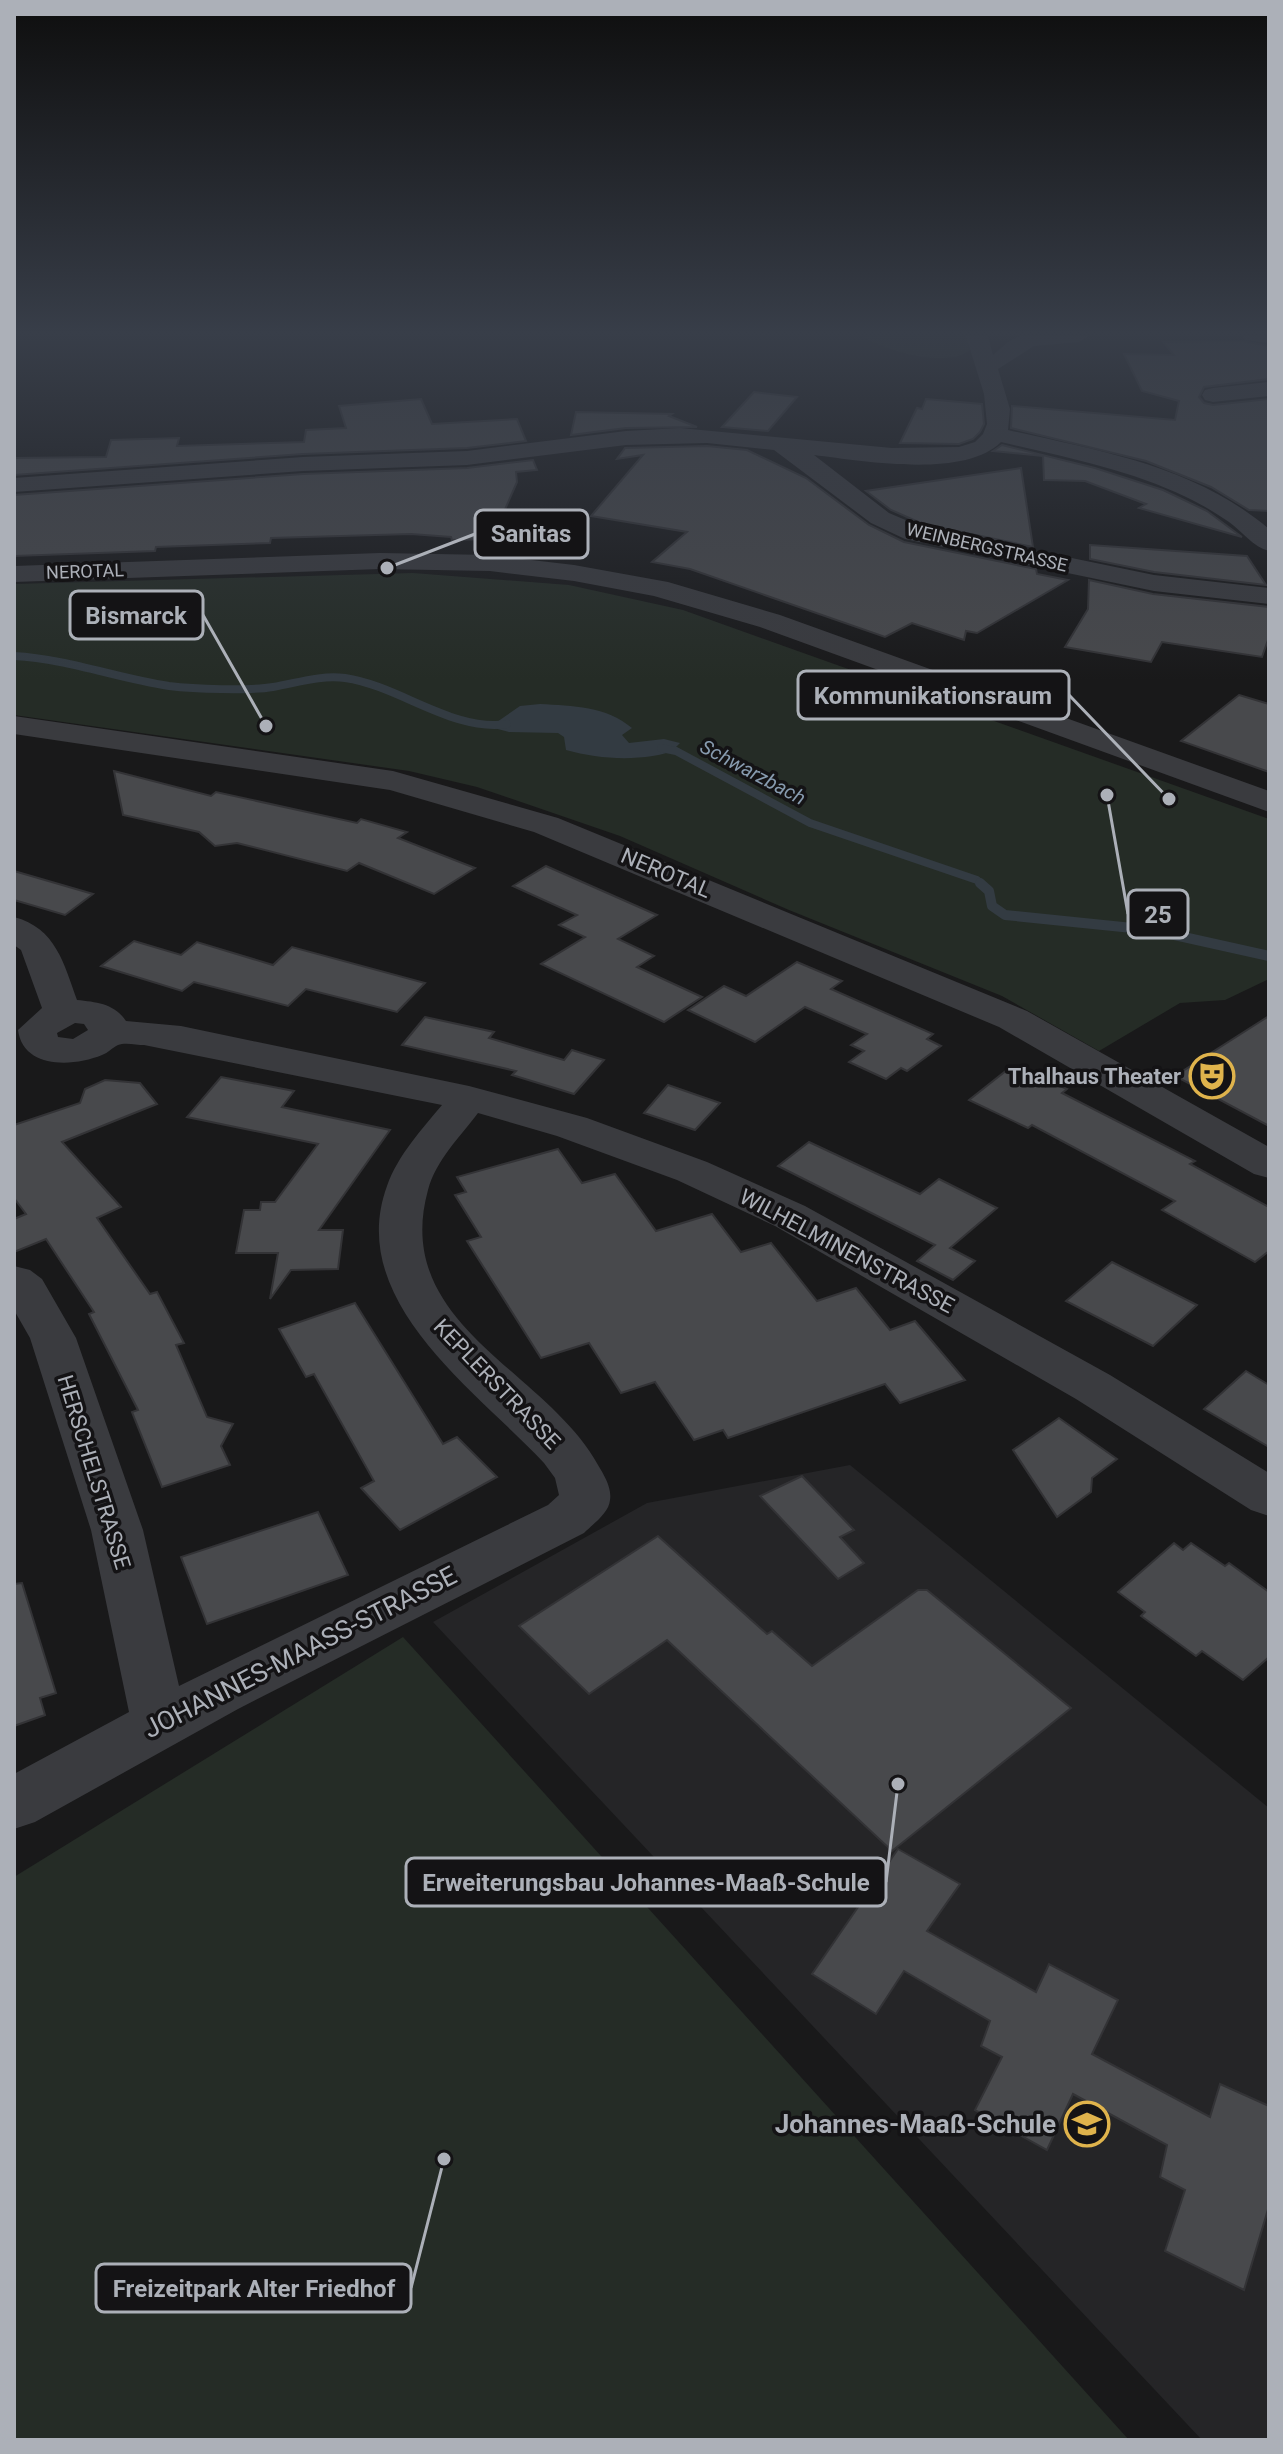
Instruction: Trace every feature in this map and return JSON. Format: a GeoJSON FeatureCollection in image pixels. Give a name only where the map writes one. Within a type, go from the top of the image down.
{"type":"FeatureCollection","features":[{"type":"Feature","properties":{"kind":"street"},"geometry":{"type":"LineString","coordinates":[[14,485],[301,464],[459,458],[527,451]]}},
{"type":"Feature","properties":{"kind":"street","name":"WEINBERGSTRASSE"},"geometry":{"type":"LineString","coordinates":[[787,451],[818,469],[867,509],[914,533],[1154,583],[1269,596]]}},
{"type":"Feature","properties":{"kind":"street"},"geometry":{"type":"LineString","coordinates":[[856,451],[946,456],[972,451]]}},
{"type":"Feature","properties":{"kind":"street"},"geometry":{"type":"LineString","coordinates":[[1064,451],[1178,482],[1229,508],[1269,543]]}},
{"type":"Feature","properties":{"kind":"street","name":"NEROTAL"},"geometry":{"type":"LineString","coordinates":[[14,574],[425,561],[501,564],[610,579],[701,599],[770,621],[1269,802]]}},
{"type":"Feature","properties":{"kind":"street","name":"NEROTAL"},"geometry":{"type":"LineString","coordinates":[[14,725],[393,781],[546,825],[1013,1019],[1269,1165]]}},
{"type":"Feature","properties":{"kind":"street"},"geometry":{"type":"LineString","coordinates":[[14,928],[38,945],[63,1013]]}},
{"type":"Feature","properties":{"kind":"street"},"geometry":{"type":"LineString","coordinates":[[85,1011],[102,1016],[107,1021],[108,1033],[93,1045],[69,1052],[26,1047],[42,1023],[63,1013],[85,1011]]}},
{"type":"Feature","properties":{"kind":"street","name":"WILHELMINENSTRASSE"},"geometry":{"type":"LineString","coordinates":[[108,1033],[144,1033],[181,1038],[469,1098],[572,1127],[643,1152],[790,1216],[1093,1387],[1269,1497]]}},
{"type":"Feature","properties":{"kind":"street","name":"KEPLERSTRASSE"},"geometry":{"type":"LineString","coordinates":[[469,1098],[415,1171],[407,1188],[400,1234],[401,1260],[410,1284],[444,1334],[567,1456],[583,1483],[585,1501]]}},
{"type":"Feature","properties":{"kind":"street","name":"HERSCHELSTRASSE"},"geometry":{"type":"LineString","coordinates":[[14,1281],[26,1290],[53,1338],[117,1530],[159,1722]]}},
{"type":"Feature","properties":{"kind":"street","name":"JOHANNES-MAASS-STRASSE"},"geometry":{"type":"LineString","coordinates":[[14,1804],[159,1722],[546,1530],[566,1519],[585,1501]]}},
{"type":"Feature","properties":{"kind":"shaded area"},"geometry":{"type":"Polygon","coordinates":[[[413,573],[569,585],[683,610],[1269,819],[1269,979],[1225,1000],[1180,1003],[1099,1051],[1002,996],[789,910],[620,836],[477,787],[409,771],[14,715],[14,584],[413,573]]]}},
{"type":"Feature","properties":{"kind":"shaded area"},"geometry":{"type":"Polygon","coordinates":[[[540,704],[600,711],[632,728],[622,735],[629,743],[664,739],[680,743],[676,747],[680,749],[638,758],[594,756],[566,750],[564,737],[558,733],[509,732],[494,728],[494,724],[520,706],[540,704]]]}},
{"type":"Feature","properties":{"kind":"shaded area","name":"Johannes-Maaß-Schule"},"geometry":{"type":"Polygon","coordinates":[[[850,1465],[1269,1808],[1269,2440],[1202,2440],[433,1622],[647,1503],[850,1465]]]}},
{"type":"Feature","properties":{"kind":"shaded area"},"geometry":{"type":"Polygon","coordinates":[[[403,1637],[1129,2440],[14,2440],[14,1877],[403,1637]]]}},
{"type":"Feature","properties":{"kind":"building"},"geometry":{"type":"Polygon","coordinates":[[[108,451],[398,451],[303,454],[14,475],[14,458],[106,457],[108,451]]]}},
{"type":"Feature","properties":{"kind":"building"},"geometry":{"type":"Polygon","coordinates":[[[623,451],[748,451],[806,478],[869,525],[904,542],[1036,569],[1037,574],[1068,580],[977,633],[966,631],[964,640],[912,623],[885,637],[690,569],[652,562],[687,532],[591,516],[643,455],[617,459],[623,451]]]}},
{"type":"Feature","properties":{"kind":"building"},"geometry":{"type":"Polygon","coordinates":[[[993,451],[1024,451],[1095,468],[1163,490],[1207,511],[1242,537],[1139,508],[1146,504],[1085,481],[1044,480],[1043,456],[993,451]]]}},
{"type":"Feature","properties":{"kind":"building"},"geometry":{"type":"Polygon","coordinates":[[[1103,451],[1269,451],[1269,511],[1249,510],[1211,487],[1146,461],[1103,451]]]}},
{"type":"Feature","properties":{"kind":"building"},"geometry":{"type":"Polygon","coordinates":[[[533,460],[537,470],[516,472],[517,482],[492,539],[452,540],[451,537],[411,534],[271,538],[270,543],[14,556],[14,495],[303,474],[467,468],[533,460]]]}},
{"type":"Feature","properties":{"kind":"building"},"geometry":{"type":"Polygon","coordinates":[[[1021,468],[1033,547],[923,524],[891,510],[866,491],[1021,468]]]}},
{"type":"Feature","properties":{"kind":"building"},"geometry":{"type":"Polygon","coordinates":[[[1090,545],[1247,556],[1266,585],[1154,572],[1090,559],[1090,545]]]}},
{"type":"Feature","properties":{"kind":"building"},"geometry":{"type":"Polygon","coordinates":[[[1089,580],[1153,594],[1269,607],[1269,637],[1262,657],[1162,642],[1151,662],[1065,647],[1088,609],[1089,580]]]}},
{"type":"Feature","properties":{"kind":"building"},"geometry":{"type":"Polygon","coordinates":[[[1239,695],[1269,704],[1269,772],[1181,741],[1239,695]]]}},
{"type":"Feature","properties":{"kind":"building"},"geometry":{"type":"Polygon","coordinates":[[[114,771],[211,796],[216,792],[357,823],[361,819],[407,832],[398,838],[475,868],[434,894],[359,863],[347,871],[237,843],[215,846],[199,832],[123,815],[114,771]]]}},
{"type":"Feature","properties":{"kind":"building"},"geometry":{"type":"Polygon","coordinates":[[[546,866],[657,915],[618,939],[654,956],[637,967],[702,997],[664,1022],[541,964],[585,937],[559,925],[577,915],[513,886],[546,866]]]}},
{"type":"Feature","properties":{"kind":"building"},"geometry":{"type":"Polygon","coordinates":[[[14,871],[93,894],[65,915],[14,900],[14,871]]]}},
{"type":"Feature","properties":{"kind":"building"},"geometry":{"type":"Polygon","coordinates":[[[134,941],[181,955],[197,942],[273,965],[292,947],[425,983],[397,1012],[306,989],[288,1006],[194,982],[182,991],[101,966],[134,941]]]}},
{"type":"Feature","properties":{"kind":"building"},"geometry":{"type":"Polygon","coordinates":[[[797,962],[842,981],[831,989],[933,1034],[927,1039],[941,1046],[907,1071],[901,1068],[886,1079],[849,1062],[864,1051],[851,1045],[867,1034],[805,1007],[755,1042],[688,1010],[724,986],[746,996],[797,962]]]}},
{"type":"Feature","properties":{"kind":"building"},"geometry":{"type":"Polygon","coordinates":[[[1269,1016],[1269,1126],[1175,1076],[1269,1016]]]}},
{"type":"Feature","properties":{"kind":"building"},"geometry":{"type":"Polygon","coordinates":[[[425,1017],[494,1032],[489,1038],[564,1060],[572,1050],[604,1060],[574,1094],[512,1075],[516,1071],[402,1045],[425,1017]]]}},
{"type":"Feature","properties":{"kind":"building"},"geometry":{"type":"Polygon","coordinates":[[[1007,1070],[1027,1079],[1033,1074],[1067,1089],[1062,1093],[1195,1161],[1190,1164],[1269,1207],[1269,1251],[1255,1262],[1162,1210],[1175,1201],[1032,1125],[1028,1128],[969,1100],[1007,1070]]]}},
{"type":"Feature","properties":{"kind":"building"},"geometry":{"type":"Polygon","coordinates":[[[221,1077],[294,1091],[282,1107],[390,1130],[319,1230],[343,1230],[338,1269],[291,1270],[270,1299],[278,1253],[236,1253],[244,1210],[260,1210],[261,1202],[275,1202],[318,1144],[187,1117],[221,1077]]]}},
{"type":"Feature","properties":{"kind":"building"},"geometry":{"type":"Polygon","coordinates":[[[105,1080],[140,1083],[157,1104],[62,1142],[121,1207],[97,1218],[150,1294],[157,1292],[184,1343],[176,1345],[207,1417],[233,1424],[221,1446],[230,1465],[162,1487],[132,1412],[138,1410],[89,1314],[94,1312],[46,1239],[14,1252],[14,1219],[26,1214],[14,1198],[14,1125],[80,1103],[85,1089],[105,1080]]]}},
{"type":"Feature","properties":{"kind":"building"},"geometry":{"type":"Polygon","coordinates":[[[668,1085],[720,1103],[695,1130],[644,1113],[668,1085]]]}},
{"type":"Feature","properties":{"kind":"building"},"geometry":{"type":"Polygon","coordinates":[[[809,1142],[920,1194],[939,1179],[997,1208],[950,1248],[975,1261],[953,1280],[917,1261],[935,1245],[778,1166],[809,1142]]]}},
{"type":"Feature","properties":{"kind":"building"},"geometry":{"type":"Polygon","coordinates":[[[558,1149],[582,1183],[615,1174],[656,1231],[712,1214],[741,1252],[771,1243],[817,1301],[856,1288],[890,1330],[915,1321],[965,1380],[900,1403],[885,1384],[728,1438],[723,1430],[694,1440],[655,1382],[621,1393],[589,1343],[541,1358],[467,1241],[481,1237],[455,1195],[466,1192],[457,1177],[558,1149]]]}},
{"type":"Feature","properties":{"kind":"building"},"geometry":{"type":"Polygon","coordinates":[[[1112,1262],[1197,1305],[1153,1346],[1066,1301],[1112,1262]]]}},
{"type":"Feature","properties":{"kind":"building"},"geometry":{"type":"Polygon","coordinates":[[[355,1303],[443,1444],[457,1437],[497,1477],[400,1530],[361,1488],[374,1481],[314,1374],[306,1377],[279,1329],[355,1303]]]}},
{"type":"Feature","properties":{"kind":"building"},"geometry":{"type":"Polygon","coordinates":[[[1246,1371],[1269,1385],[1269,1447],[1204,1409],[1246,1371]]]}},
{"type":"Feature","properties":{"kind":"building"},"geometry":{"type":"Polygon","coordinates":[[[1059,1418],[1117,1459],[1092,1478],[1091,1492],[1057,1517],[1013,1450],[1059,1418]]]}},
{"type":"Feature","properties":{"kind":"building"},"geometry":{"type":"Polygon","coordinates":[[[802,1476],[854,1530],[840,1537],[864,1563],[838,1579],[760,1496],[802,1476]]]}},
{"type":"Feature","properties":{"kind":"building"},"geometry":{"type":"Polygon","coordinates":[[[318,1512],[348,1575],[207,1624],[181,1557],[318,1512]]]}},
{"type":"Feature","properties":{"kind":"building"},"geometry":{"type":"Polygon","coordinates":[[[658,1536],[767,1634],[772,1631],[812,1666],[918,1590],[927,1590],[1071,1708],[892,1851],[667,1640],[589,1694],[519,1626],[658,1536]]]}},
{"type":"Feature","properties":{"kind":"building"},"geometry":{"type":"Polygon","coordinates":[[[1174,1543],[1183,1550],[1191,1543],[1225,1566],[1229,1563],[1269,1592],[1269,1657],[1243,1680],[1202,1651],[1196,1656],[1141,1616],[1145,1612],[1118,1592],[1174,1543]]]}},
{"type":"Feature","properties":{"kind":"building"},"geometry":{"type":"Polygon","coordinates":[[[22,1583],[56,1693],[40,1698],[45,1715],[14,1726],[14,1584],[22,1583]]]}},
{"type":"Feature","properties":{"kind":"building"},"geometry":{"type":"Polygon","coordinates":[[[898,1849],[960,1884],[927,1931],[1036,1992],[1049,1964],[1118,2000],[1092,2054],[1210,2117],[1220,2084],[1269,2106],[1269,2206],[1244,2290],[1165,2251],[1185,2190],[1160,2177],[1167,2145],[1073,2094],[1047,2150],[975,2110],[1002,2057],[981,2046],[990,2021],[904,1971],[876,2014],[812,1974],[898,1849]]]}},
{"type":"Feature","properties":{"kind":"waterway","name":"Schwarzbach"},"geometry":{"type":"LineString","coordinates":[[14,656],[54,661],[149,683],[192,688],[263,688],[318,678],[345,678],[386,690],[466,721],[487,725],[507,724]]}},
{"type":"Feature","properties":{"kind":"waterway","name":"Schwarzbach"},"geometry":{"type":"LineString","coordinates":[[661,748],[676,751],[810,823],[980,883]]}},
{"type":"Feature","properties":{"kind":"waterway","name":"Schwarzbach"},"geometry":{"type":"LineString","coordinates":[[980,883],[989,891],[992,906],[1005,915],[1152,930],[1269,956]]}},
{"type":"Feature","properties":{"kind":"place","name":"Sanitas"},"geometry":{"type":"Point","coordinates":[387,568]}},
{"type":"Feature","properties":{"kind":"place","name":"Bismarck"},"geometry":{"type":"Point","coordinates":[266,726]}},
{"type":"Feature","properties":{"kind":"place","name":"25"},"geometry":{"type":"Point","coordinates":[1107,795]}},
{"type":"Feature","properties":{"kind":"place","name":"Kommunikationsraum"},"geometry":{"type":"Point","coordinates":[1169,799]}},
{"type":"Feature","properties":{"kind":"place","name":"Thalhaus Theater"},"geometry":{"type":"Point","coordinates":[1212,1076]}},
{"type":"Feature","properties":{"kind":"place","name":"Erweiterungsbau Johannes-Maaß-Schule"},"geometry":{"type":"Point","coordinates":[898,1784]}},
{"type":"Feature","properties":{"kind":"place","name":"Johannes-Maaß-Schule"},"geometry":{"type":"Point","coordinates":[1087,2124]}},
{"type":"Feature","properties":{"kind":"place","name":"Freizeitpark Alter Friedhof"},"geometry":{"type":"Point","coordinates":[444,2159]}}]}
